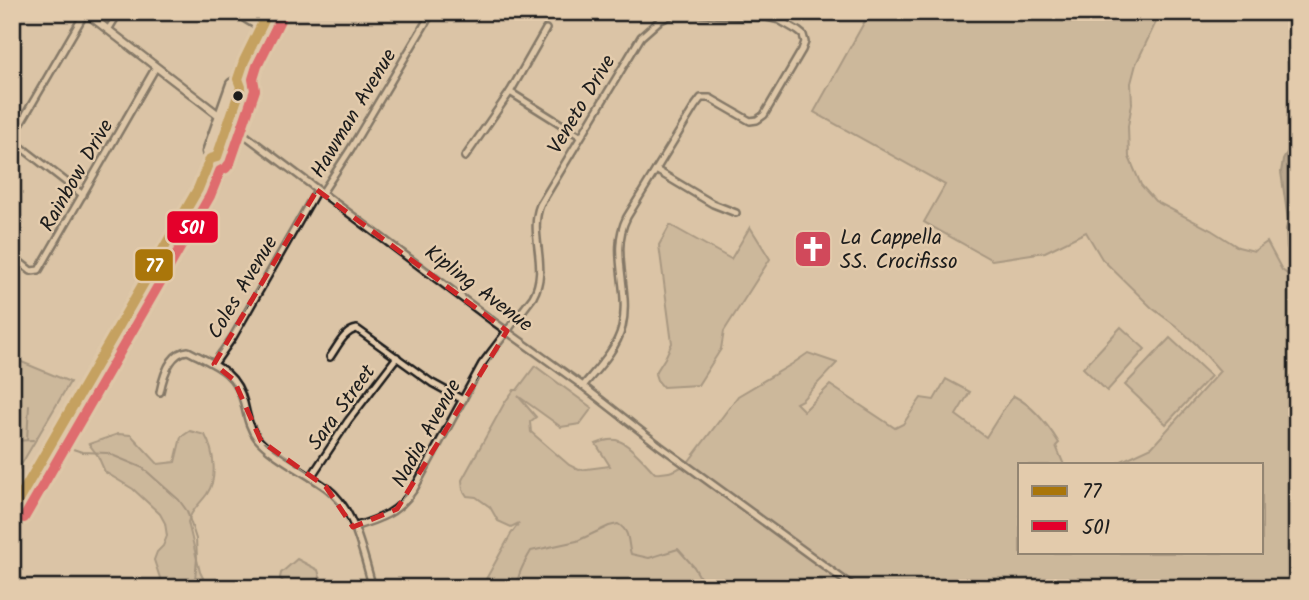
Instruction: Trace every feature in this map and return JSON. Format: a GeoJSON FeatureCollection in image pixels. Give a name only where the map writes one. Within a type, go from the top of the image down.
{"type":"FeatureCollection","features":[{"type":"Feature","properties":{"kind":"main road"},"geometry":{"type":"LineString","coordinates":[[12,511],[198,189],[210,159],[207,152],[231,83],[238,79],[268,12]]}},
{"type":"Feature","properties":{"kind":"main road"},"geometry":{"type":"LineString","coordinates":[[210,159],[217,157],[229,123],[241,87],[238,79]]}},
{"type":"Feature","properties":{"kind":"street"},"geometry":{"type":"LineString","coordinates":[[83,195],[12,139],[85,12]]}},
{"type":"Feature","properties":{"kind":"street","name":"Kipling Avenue"},"geometry":{"type":"LineString","coordinates":[[85,12],[319,192],[855,588]]}},
{"type":"Feature","properties":{"kind":"street"},"geometry":{"type":"LineString","coordinates":[[108,30],[119,12]]}},
{"type":"Feature","properties":{"kind":"street"},"geometry":{"type":"LineString","coordinates":[[236,12],[252,23],[273,28],[280,24],[288,12]]}},
{"type":"Feature","properties":{"kind":"street","name":"Hawman Avenue"},"geometry":{"type":"LineString","coordinates":[[319,192],[350,150],[432,12]]}},
{"type":"Feature","properties":{"kind":"street","name":"Veneto Drive"},"geometry":{"type":"LineString","coordinates":[[506,331],[533,297],[537,285],[540,272],[535,227],[542,199],[640,37],[652,25],[666,17],[689,13],[766,17],[779,20],[800,33],[804,38],[804,46],[761,118],[750,121],[710,98],[701,98],[687,117],[627,217],[619,249],[624,313],[621,332],[583,386]]}},
{"type":"Feature","properties":{"kind":"street"},"geometry":{"type":"LineString","coordinates":[[465,157],[510,92],[546,29]]}},
{"type":"Feature","properties":{"kind":"street","name":"Rainbow Drive"},"geometry":{"type":"LineString","coordinates":[[12,256],[31,271],[39,270],[156,68]]}},
{"type":"Feature","properties":{"kind":"street"},"geometry":{"type":"LineString","coordinates":[[510,92],[580,135]]}},
{"type":"Feature","properties":{"kind":"street"},"geometry":{"type":"LineString","coordinates":[[656,170],[713,204],[736,212]]}},
{"type":"Feature","properties":{"kind":"street","name":"Coles Avenue"},"geometry":{"type":"LineString","coordinates":[[160,392],[163,379],[180,352],[188,351],[214,364],[233,337],[319,192]]}},
{"type":"Feature","properties":{"kind":"street"},"geometry":{"type":"LineString","coordinates":[[330,357],[347,333],[357,329],[432,383],[463,400]]}},
{"type":"Feature","properties":{"kind":"street","name":"Nadia Avenue"},"geometry":{"type":"LineString","coordinates":[[353,527],[392,513],[406,501],[487,357],[506,331]]}},
{"type":"Feature","properties":{"kind":"street","name":"Sara Street"},"geometry":{"type":"LineString","coordinates":[[311,477],[348,421],[397,357]]}},
{"type":"Feature","properties":{"kind":"street"},"geometry":{"type":"LineString","coordinates":[[214,364],[228,373],[238,386],[248,420],[256,436],[338,498],[347,511],[373,588]]}},
{"type":"Feature","properties":{"kind":"highlighted area"},"geometry":{"type":"Polygon","coordinates":[[[317,190],[507,331],[397,509],[353,527],[326,487],[261,441],[234,380],[214,364],[317,190]]]}},
{"type":"Feature","properties":{"kind":"shaded area"},"geometry":{"type":"Polygon","coordinates":[[[870,12],[1193,12],[1165,14],[1155,24],[1136,64],[1131,83],[1129,157],[1141,185],[1155,201],[1238,247],[1254,251],[1267,242],[1282,270],[1297,281],[1297,588],[481,588],[519,523],[511,527],[498,521],[490,507],[476,497],[467,496],[462,480],[505,402],[535,366],[592,408],[580,424],[561,427],[518,396],[536,417],[530,422],[531,432],[569,465],[579,470],[610,466],[596,444],[613,440],[628,446],[655,473],[660,473],[678,469],[689,461],[738,396],[808,353],[837,363],[796,403],[804,411],[830,385],[895,428],[903,424],[921,398],[934,400],[946,379],[970,392],[956,415],[986,437],[1014,396],[1034,411],[1059,443],[1056,446],[1063,463],[1018,463],[1018,554],[1264,554],[1264,463],[1117,463],[1152,447],[1220,371],[1196,344],[1152,308],[1102,259],[1086,232],[1045,252],[992,260],[924,222],[945,185],[814,112],[870,12]]]}},
{"type":"Feature","properties":{"kind":"shaded area"},"geometry":{"type":"Polygon","coordinates":[[[1297,134],[1297,267],[1287,248],[1288,220],[1281,172],[1283,160],[1297,134]]]}},
{"type":"Feature","properties":{"kind":"shaded area"},"geometry":{"type":"Polygon","coordinates":[[[670,225],[731,259],[750,227],[770,259],[724,331],[721,349],[698,385],[663,387],[655,374],[672,343],[659,245],[670,225]]]}},
{"type":"Feature","properties":{"kind":"shaded area"},"geometry":{"type":"Polygon","coordinates":[[[1121,327],[1145,349],[1107,391],[1083,368],[1121,327]]]}},
{"type":"Feature","properties":{"kind":"shaded area"},"geometry":{"type":"Polygon","coordinates":[[[1170,338],[1211,376],[1166,424],[1125,385],[1170,338]]]}},
{"type":"Feature","properties":{"kind":"shaded area"},"geometry":{"type":"Polygon","coordinates":[[[12,358],[70,382],[12,480],[12,358]]]}},
{"type":"Feature","properties":{"kind":"shaded area"},"geometry":{"type":"Polygon","coordinates":[[[190,431],[205,435],[211,449],[213,480],[188,522],[200,572],[206,584],[214,588],[170,588],[160,578],[154,560],[167,536],[165,523],[160,514],[133,489],[105,472],[89,444],[118,434],[131,435],[158,464],[175,462],[181,437],[190,431]]]}},
{"type":"Feature","properties":{"kind":"shaded area"},"geometry":{"type":"Polygon","coordinates":[[[297,559],[318,570],[323,588],[288,588],[280,578],[281,573],[297,559]]]}},
{"type":"Feature","properties":{"kind":"waterway"},"geometry":{"type":"LineString","coordinates":[[27,440],[29,405]]}},
{"type":"Feature","properties":{"kind":"waterway"},"geometry":{"type":"LineString","coordinates":[[12,441],[33,440]]}},
{"type":"Feature","properties":{"kind":"waterway"},"geometry":{"type":"LineString","coordinates":[[67,447],[82,452],[107,453],[143,468],[179,500],[187,511],[196,539],[197,588]]}},
{"type":"Feature","properties":{"kind":"waterway"},"geometry":{"type":"LineString","coordinates":[[517,588],[520,573],[531,551],[577,541],[618,524],[627,534],[631,554],[649,558],[678,549],[694,567],[706,588]]}},
{"type":"Feature","properties":{"kind":"transit line","name":"77"},"geometry":{"type":"LineString","coordinates":[[12,511],[198,189],[210,159],[217,157],[241,87],[238,79],[244,61],[268,12]]}},
{"type":"Feature","properties":{"kind":"transit line","name":"501"},"geometry":{"type":"LineString","coordinates":[[24,518],[210,196],[220,171],[230,163],[255,90],[253,79],[257,66],[281,18]]}},
{"type":"Feature","properties":{"kind":"place","name":"La Cappella SS. Crocifisso"},"geometry":{"type":"Point","coordinates":[813,249]}}]}
